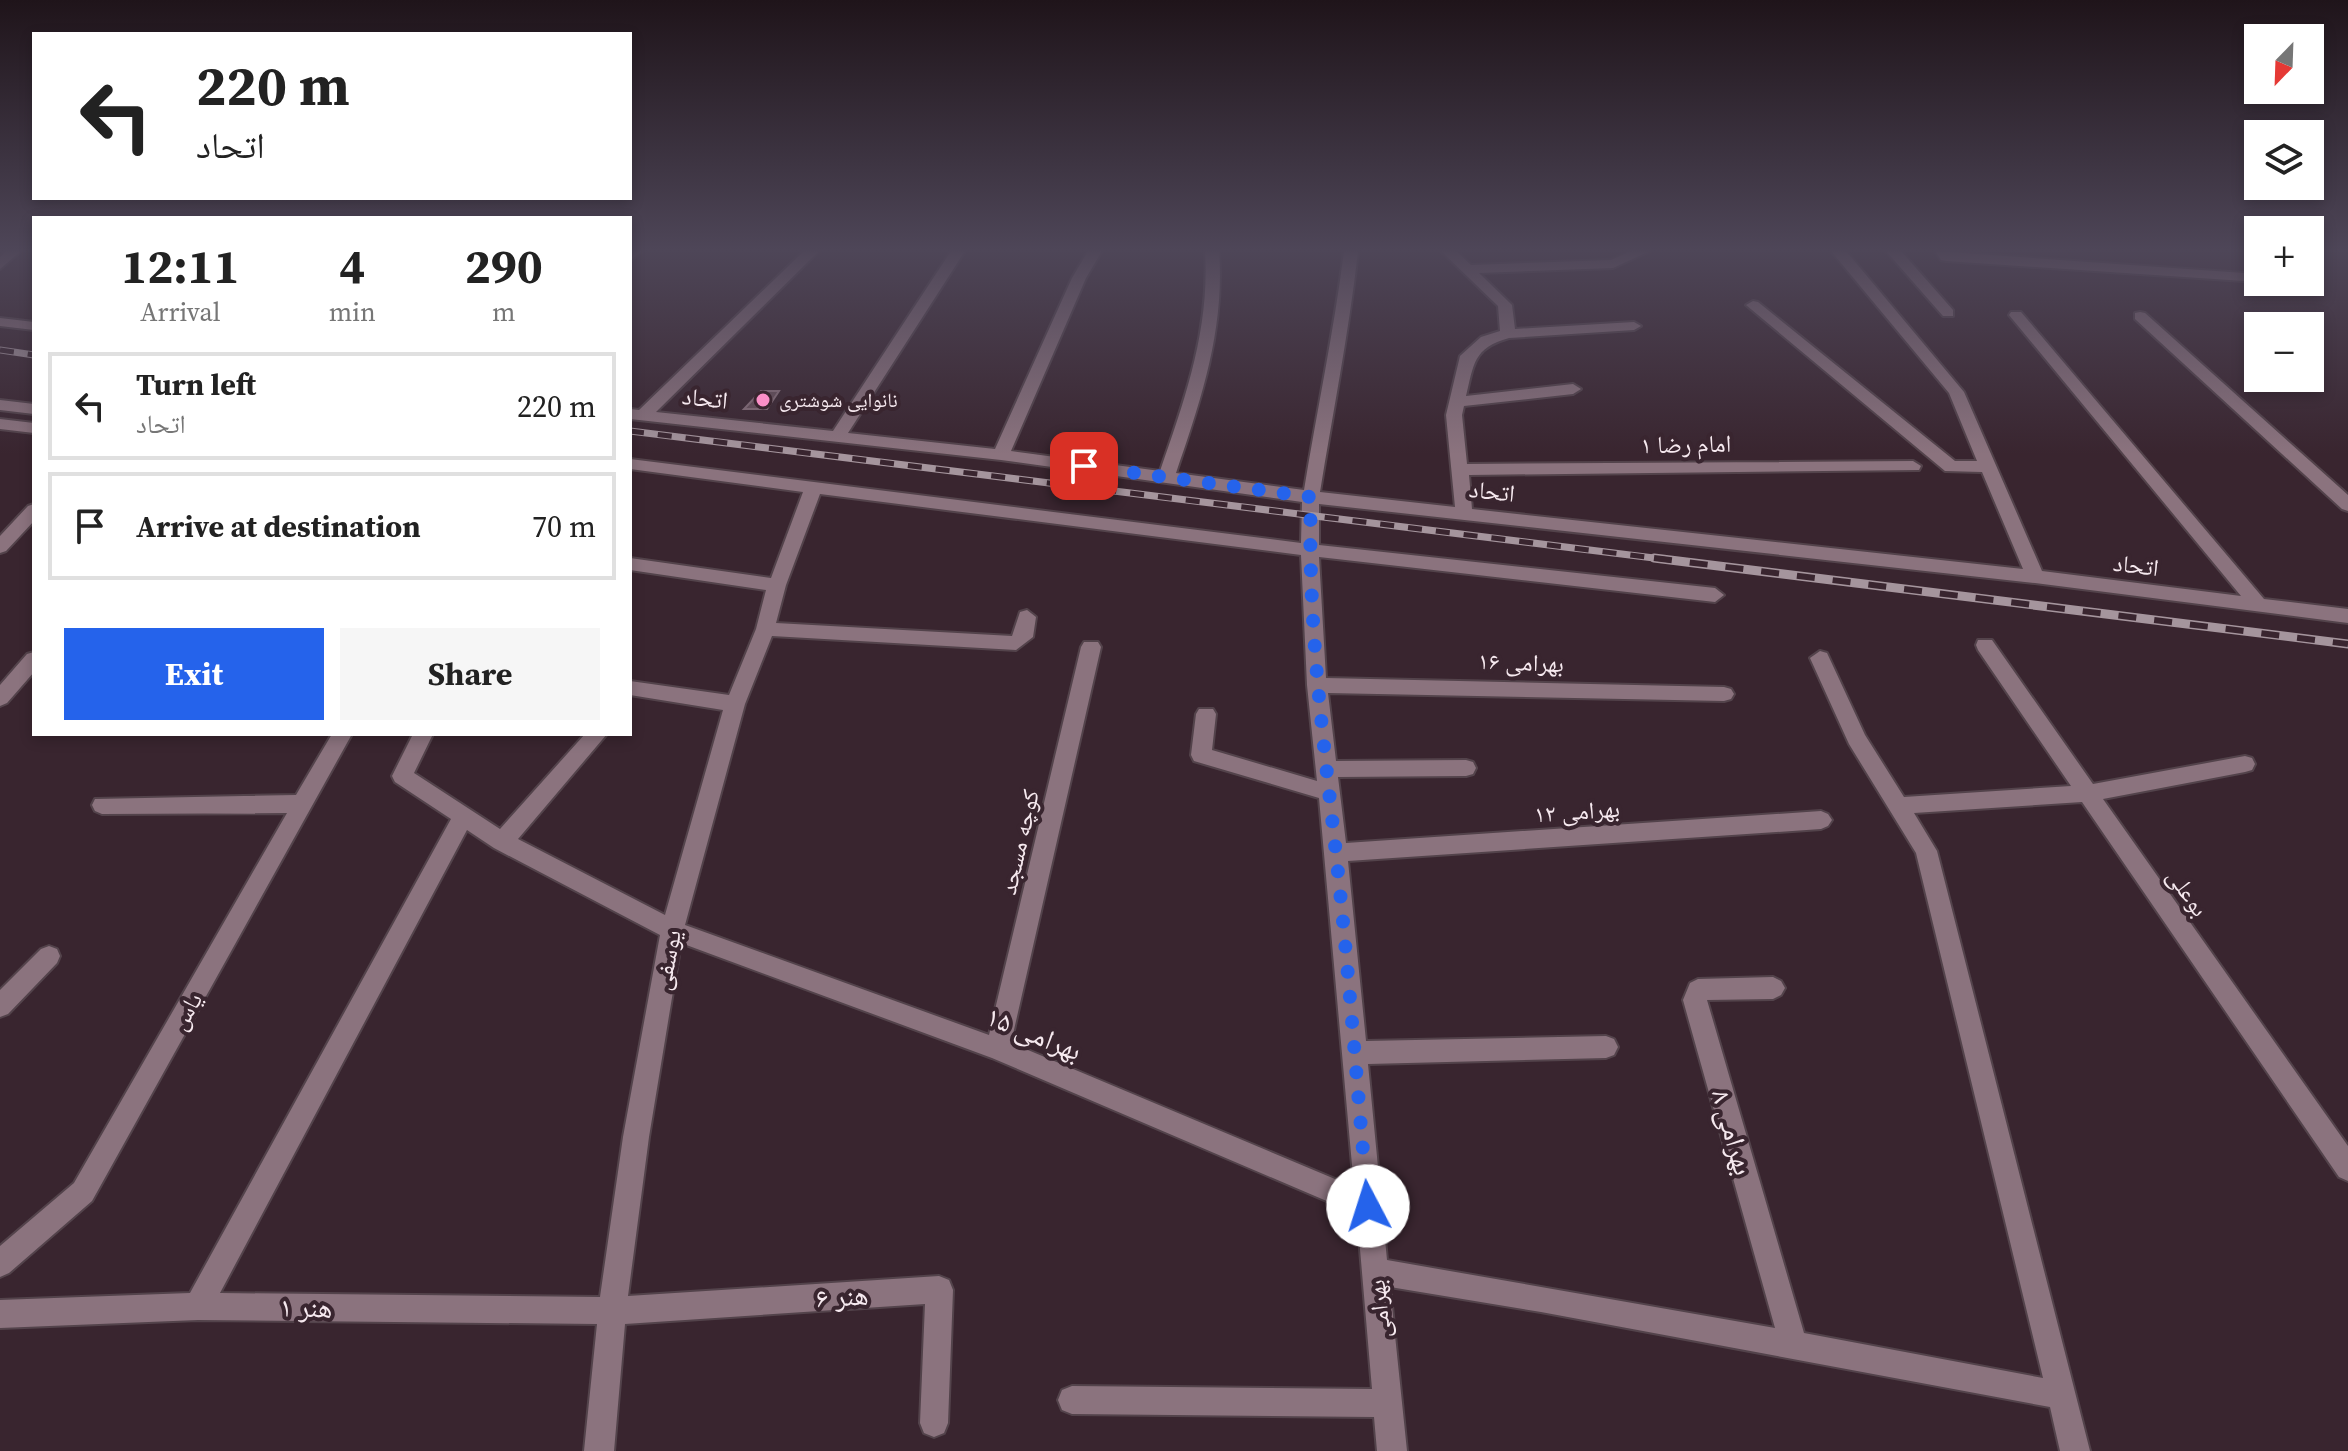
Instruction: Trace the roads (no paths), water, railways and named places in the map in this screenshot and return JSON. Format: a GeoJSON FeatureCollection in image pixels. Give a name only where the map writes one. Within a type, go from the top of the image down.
{"type":"FeatureCollection","features":[{"type":"Feature","properties":{"kind":"street"},"geometry":{"type":"LineString","coordinates":[[636,415],[739,319]]}},
{"type":"Feature","properties":{"kind":"street"},"geometry":{"type":"LineString","coordinates":[[837,437],[914,319]]}},
{"type":"Feature","properties":{"kind":"street"},"geometry":{"type":"LineString","coordinates":[[1001,455],[1061,319]]}},
{"type":"Feature","properties":{"kind":"street"},"geometry":{"type":"LineString","coordinates":[[1166,477],[1203,359],[1208,319]]}},
{"type":"Feature","properties":{"kind":"street","name":"بهرامی"},"geometry":{"type":"LineString","coordinates":[[1343,319],[1311,497],[1310,550],[1317,685],[1336,853],[1392,1451]]}},
{"type":"Feature","properties":{"kind":"street"},"geometry":{"type":"LineString","coordinates":[[1506,319],[1508,334]]}},
{"type":"Feature","properties":{"kind":"street"},"geometry":{"type":"LineString","coordinates":[[1770,319],[1951,467],[1989,466]]}},
{"type":"Feature","properties":{"kind":"street"},"geometry":{"type":"LineString","coordinates":[[1895,319],[1956,392],[2035,577]]}},
{"type":"Feature","properties":{"kind":"street"},"geometry":{"type":"LineString","coordinates":[[2019,319],[2259,605]]}},
{"type":"Feature","properties":{"kind":"street"},"geometry":{"type":"LineString","coordinates":[[2143,319],[2348,505]]}},
{"type":"Feature","properties":{"kind":"street"},"geometry":{"type":"LineString","coordinates":[[0,322],[32,326]]}},
{"type":"Feature","properties":{"kind":"street"},"geometry":{"type":"LineString","coordinates":[[1464,512],[1454,415],[1468,356],[1486,340],[1508,334],[1634,326]]}},
{"type":"Feature","properties":{"kind":"street"},"geometry":{"type":"LineString","coordinates":[[1458,402],[1573,389]]}},
{"type":"Feature","properties":{"kind":"street"},"geometry":{"type":"LineString","coordinates":[[0,405],[32,409]]}},
{"type":"Feature","properties":{"kind":"street","name":"اتحاد"},"geometry":{"type":"LineString","coordinates":[[636,415],[1001,455],[1311,497],[2035,577],[2348,616]]}},
{"type":"Feature","properties":{"kind":"street"},"geometry":{"type":"LineString","coordinates":[[0,424],[32,428]]}},
{"type":"Feature","properties":{"kind":"street"},"geometry":{"type":"LineString","coordinates":[[632,464],[1310,550],[1715,595]]}},
{"type":"Feature","properties":{"kind":"street","name":"امام رضا ۱"},"geometry":{"type":"LineString","coordinates":[[1459,470],[1913,466]]}},
{"type":"Feature","properties":{"kind":"street","name":"یوسفی"},"geometry":{"type":"LineString","coordinates":[[599,1451],[612,1311],[636,1137],[672,930],[735,704],[765,629],[777,585],[814,486]]}},
{"type":"Feature","properties":{"kind":"street"},"geometry":{"type":"LineString","coordinates":[[0,547],[32,512]]}},
{"type":"Feature","properties":{"kind":"street"},"geometry":{"type":"LineString","coordinates":[[632,564],[777,585]]}},
{"type":"Feature","properties":{"kind":"street"},"geometry":{"type":"LineString","coordinates":[[765,629],[1016,643],[1024,637],[1027,617]]}},
{"type":"Feature","properties":{"kind":"street","name":"بوعلی"},"geometry":{"type":"LineString","coordinates":[[1985,645],[2348,1168]]}},
{"type":"Feature","properties":{"kind":"street","name":"کوچه مسجد"},"geometry":{"type":"LineString","coordinates":[[998,1049],[1091,647]]}},
{"type":"Feature","properties":{"kind":"street"},"geometry":{"type":"LineString","coordinates":[[1820,658],[1856,738],[1926,851],[2075,1451]]}},
{"type":"Feature","properties":{"kind":"street"},"geometry":{"type":"LineString","coordinates":[[0,698],[32,661]]}},
{"type":"Feature","properties":{"kind":"street","name":"بهرامی ۱۶"},"geometry":{"type":"LineString","coordinates":[[1317,685],[1724,694]]}},
{"type":"Feature","properties":{"kind":"street"},"geometry":{"type":"LineString","coordinates":[[632,692],[735,704]]}},
{"type":"Feature","properties":{"kind":"street"},"geometry":{"type":"LineString","coordinates":[[1206,714],[1201,755],[1326,780],[1466,768]]}},
{"type":"Feature","properties":{"kind":"street","name":"یاس"},"geometry":{"type":"LineString","coordinates":[[0,1264],[83,1192],[341,736]]}},
{"type":"Feature","properties":{"kind":"street","name":"بهرامی ۱۵"},"geometry":{"type":"LineString","coordinates":[[422,736],[402,776],[502,842],[672,930],[998,1049],[1368,1206]]}},
{"type":"Feature","properties":{"kind":"street"},"geometry":{"type":"LineString","coordinates":[[502,842],[595,736]]}},
{"type":"Feature","properties":{"kind":"street"},"geometry":{"type":"LineString","coordinates":[[1898,806],[2088,793],[2245,764]]}},
{"type":"Feature","properties":{"kind":"street"},"geometry":{"type":"LineString","coordinates":[[102,805],[304,804]]}},
{"type":"Feature","properties":{"kind":"street"},"geometry":{"type":"LineString","coordinates":[[198,1306],[463,817]]}},
{"type":"Feature","properties":{"kind":"street","name":"بهرامی ۱۲"},"geometry":{"type":"LineString","coordinates":[[1336,853],[1821,820]]}},
{"type":"Feature","properties":{"kind":"street"},"geometry":{"type":"LineString","coordinates":[[0,1006],[49,956]]}},
{"type":"Feature","properties":{"kind":"street","name":"بهرامی ۸"},"geometry":{"type":"LineString","coordinates":[[1773,988],[1698,990],[1695,1000],[1794,1346]]}},
{"type":"Feature","properties":{"kind":"street"},"geometry":{"type":"LineString","coordinates":[[1354,1053],[1606,1047]]}},
{"type":"Feature","properties":{"kind":"street"},"geometry":{"type":"LineString","coordinates":[[1375,1271],[1541,1298],[2060,1395]]}},
{"type":"Feature","properties":{"kind":"street","name":"هنر ۶"},"geometry":{"type":"LineString","coordinates":[[612,1311],[939,1290],[934,1423]]}},
{"type":"Feature","properties":{"kind":"street","name":"هنر ۱"},"geometry":{"type":"LineString","coordinates":[[0,1314],[198,1306],[612,1311]]}},
{"type":"Feature","properties":{"kind":"street"},"geometry":{"type":"LineString","coordinates":[[1072,1400],[1388,1403]]}},
{"type":"Feature","properties":{"kind":"railway"},"geometry":{"type":"LineString","coordinates":[[0,350],[32,355]]}},
{"type":"Feature","properties":{"kind":"railway"},"geometry":{"type":"LineString","coordinates":[[632,431],[1670,560]]}},
{"type":"Feature","properties":{"kind":"railway"},"geometry":{"type":"LineString","coordinates":[[1654,558],[2348,644]]}},
{"type":"Feature","properties":{"kind":"place","name":"نانوایی شوشتری"},"geometry":{"type":"Point","coordinates":[763,400]}}]}
